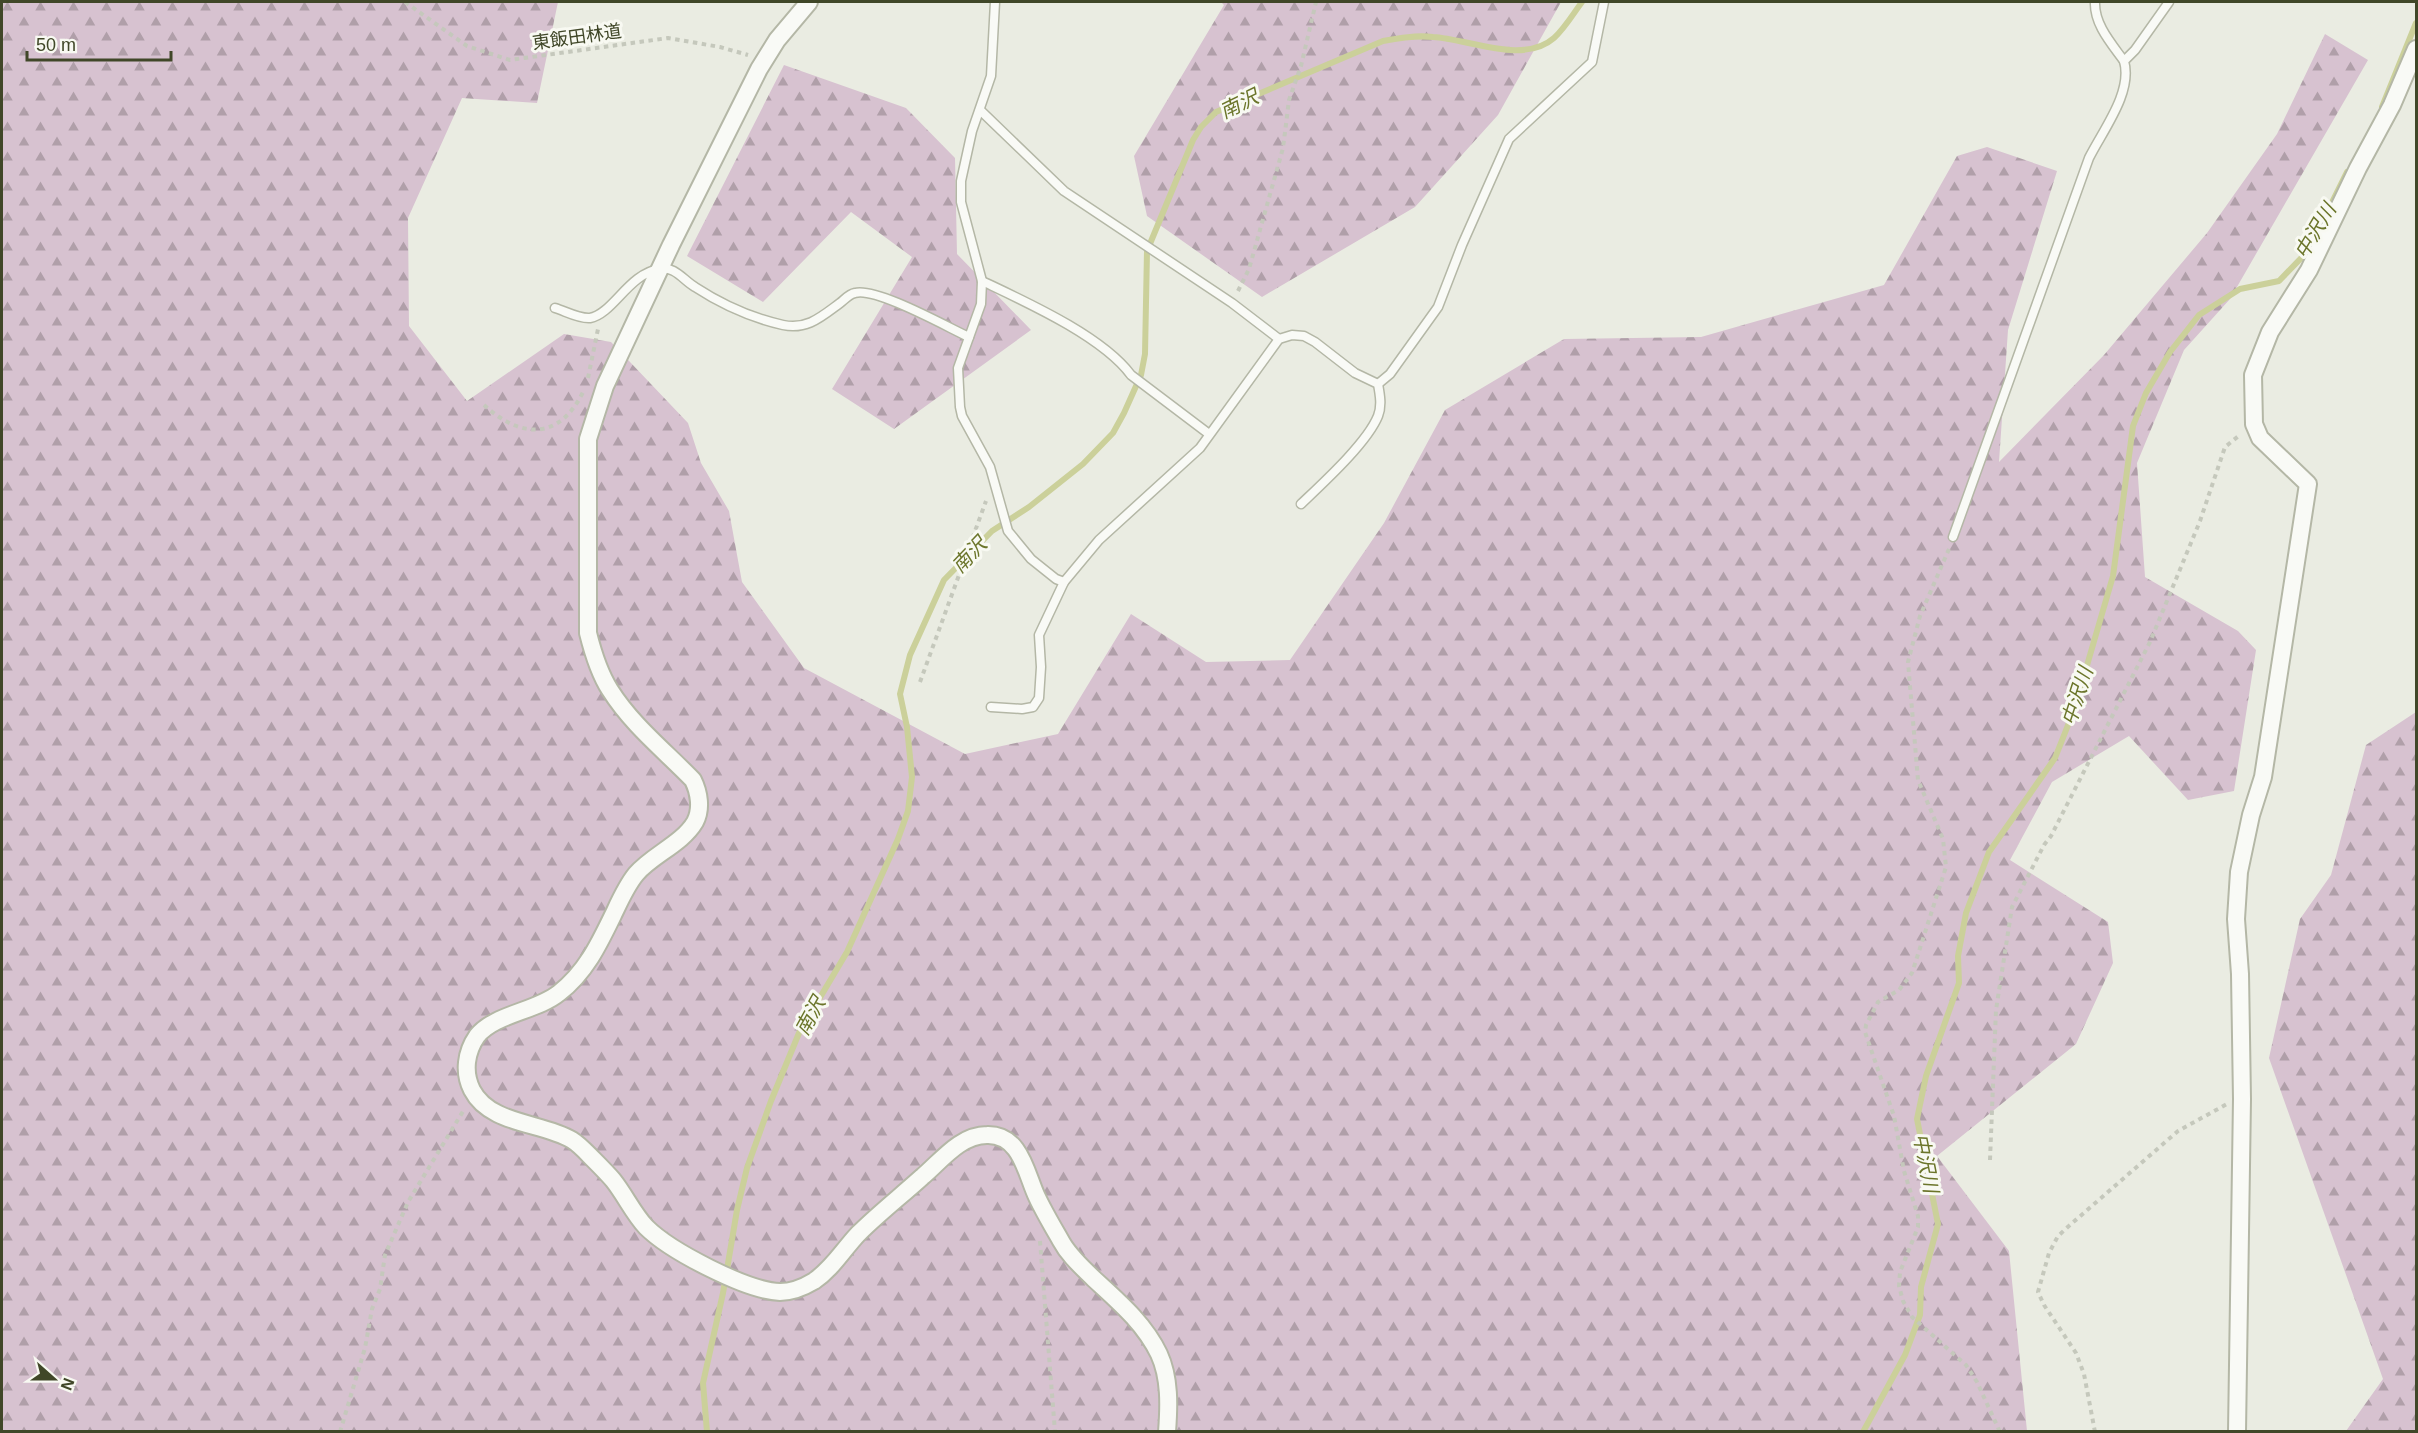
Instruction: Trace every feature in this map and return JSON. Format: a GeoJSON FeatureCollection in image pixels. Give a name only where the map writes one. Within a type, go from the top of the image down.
{"type":"FeatureCollection","features":[{"type":"Feature","properties":{"kind":"street"},"geometry":{"type":"LineString","coordinates":[[809,2],[777,40],[764,62],[659,269],[605,386],[588,439],[588,633],[595,659],[609,690],[634,722],[693,780],[698,790],[699,806],[695,821],[682,836],[637,872],[624,891],[588,963],[575,980],[555,996],[532,1009],[497,1021],[478,1034],[467,1056],[466,1077],[474,1094],[485,1107],[506,1117],[549,1130],[574,1141],[613,1180],[640,1220],[658,1237],[711,1268],[767,1290],[784,1293],[815,1280],[837,1260],[856,1236],[951,1149],[988,1134],[1003,1139],[1015,1146],[1036,1197],[1066,1251],[1132,1314],[1152,1340],[1162,1360],[1167,1382],[1169,1400],[1167,1431]]}},
{"type":"Feature","properties":{"kind":"street"},"geometry":{"type":"LineString","coordinates":[[2237,1431],[2242,1099],[2240,974],[2236,919],[2239,872],[2251,815],[2263,777],[2308,484],[2260,438],[2254,424],[2253,375],[2270,332],[2308,270],[2392,105],[2416,49]]}},
{"type":"Feature","properties":{"kind":"lane"},"geometry":{"type":"LineString","coordinates":[[995,2],[991,76],[972,131],[961,182],[961,202],[982,281],[981,304],[958,368],[960,406],[962,416],[990,467],[1008,531],[1031,559],[1056,579],[1064,582]]}},
{"type":"Feature","properties":{"kind":"lane"},"geometry":{"type":"LineString","coordinates":[[1378,384],[1390,374],[1438,307],[1462,245],[1509,139],[1592,62],[1604,2]]}},
{"type":"Feature","properties":{"kind":"lane"},"geometry":{"type":"LineString","coordinates":[[1953,537],[2089,158],[2118,102],[2127,70],[2124,61],[2106,36],[2095,12],[2095,2]]}},
{"type":"Feature","properties":{"kind":"lane"},"geometry":{"type":"LineString","coordinates":[[2124,61],[2135,50],[2169,2]]}},
{"type":"Feature","properties":{"kind":"lane"},"geometry":{"type":"LineString","coordinates":[[980,110],[1064,191],[1232,303],[1279,339]]}},
{"type":"Feature","properties":{"kind":"lane"},"geometry":{"type":"LineString","coordinates":[[555,308],[590,318],[601,312],[642,274],[670,268],[694,287],[730,306],[761,319],[785,325],[802,326],[815,322],[853,293],[865,292],[916,312],[969,337]]}},
{"type":"Feature","properties":{"kind":"lane"},"geometry":{"type":"LineString","coordinates":[[982,281],[1025,302],[1106,350],[1131,375],[1209,434]]}},
{"type":"Feature","properties":{"kind":"lane"},"geometry":{"type":"LineString","coordinates":[[991,707],[1022,709],[1033,707],[1039,698],[1041,667],[1039,635],[1064,582],[1099,540],[1200,448],[1279,339],[1292,335],[1304,336],[1354,373],[1378,384]]}},
{"type":"Feature","properties":{"kind":"lane"},"geometry":{"type":"LineString","coordinates":[[1301,504],[1333,475],[1373,426],[1379,414],[1381,397],[1378,384]]}},
{"type":"Feature","properties":{"kind":"path","name":"東飯田林道"},"geometry":{"type":"LineString","coordinates":[[405,2],[467,46],[510,60],[668,38],[720,47],[764,62]]}},
{"type":"Feature","properties":{"kind":"path"},"geometry":{"type":"LineString","coordinates":[[1232,303],[1249,269],[1283,148],[1289,100],[1301,66],[1317,2]]}},
{"type":"Feature","properties":{"kind":"path"},"geometry":{"type":"LineString","coordinates":[[484,405],[500,419],[522,429],[538,430],[561,420],[572,410],[585,387],[601,312]]}},
{"type":"Feature","properties":{"kind":"path"},"geometry":{"type":"LineString","coordinates":[[1990,1160],[1996,1010],[2012,908],[2044,845],[2052,836],[2150,642],[2200,521],[2225,447],[2254,424]]}},
{"type":"Feature","properties":{"kind":"path"},"geometry":{"type":"LineString","coordinates":[[920,682],[987,497]]}},
{"type":"Feature","properties":{"kind":"path"},"geometry":{"type":"LineString","coordinates":[[1953,537],[1920,616],[1908,662],[1918,780],[1943,839],[1946,867],[1912,973],[1899,990],[1878,1002],[1866,1025],[1865,1032],[1894,1116],[1904,1171],[1918,1216],[1918,1227],[1900,1272],[1899,1286],[1903,1301],[1912,1317],[1966,1365],[1977,1382],[2000,1431]]}},
{"type":"Feature","properties":{"kind":"path"},"geometry":{"type":"LineString","coordinates":[[340,1431],[365,1348],[372,1309],[380,1289],[385,1255],[408,1202],[474,1094]]}},
{"type":"Feature","properties":{"kind":"path"},"geometry":{"type":"LineString","coordinates":[[2095,1431],[2084,1374],[2076,1353],[2043,1305],[2038,1292],[2049,1253],[2058,1236],[2178,1131],[2210,1112],[2242,1099]]}},
{"type":"Feature","properties":{"kind":"path"},"geometry":{"type":"LineString","coordinates":[[1040,1240],[1055,1431]]}},
{"type":"Feature","properties":{"kind":"green space"},"geometry":{"type":"Polygon","coordinates":[[[2,2],[558,2],[537,103],[462,98],[408,218],[409,326],[467,401],[564,334],[611,342],[688,423],[701,463],[729,511],[742,582],[804,668],[965,754],[1058,734],[1131,614],[1206,662],[1290,660],[1384,523],[1445,410],[1564,339],[1701,337],[1884,285],[1957,156],[1987,147],[2057,171],[2008,330],[1999,462],[2104,355],[2207,233],[2277,134],[2325,34],[2368,60],[2230,299],[2184,350],[2137,463],[2145,577],[2238,631],[2256,650],[2234,791],[2188,800],[2129,736],[2052,782],[2010,860],[2108,922],[2113,963],[2076,1044],[1937,1156],[2009,1251],[2027,1431],[2,1432],[2,2]]]}},
{"type":"Feature","properties":{"kind":"green space"},"geometry":{"type":"Polygon","coordinates":[[[1221,2],[1561,2],[1498,115],[1415,207],[1262,297],[1147,216],[1134,156],[1224,5],[1221,2]]]}},
{"type":"Feature","properties":{"kind":"green space"},"geometry":{"type":"Polygon","coordinates":[[[784,65],[906,108],[955,158],[957,254],[1031,330],[894,429],[832,389],[912,257],[851,212],[763,302],[687,256],[784,65]]]}},
{"type":"Feature","properties":{"kind":"green space"},"geometry":{"type":"Polygon","coordinates":[[[2416,712],[2416,1431],[2346,1431],[2383,1379],[2269,1058],[2300,919],[2331,875],[2366,745],[2416,712]]]}},
{"type":"Feature","properties":{"kind":"waterway","name":"南沢"},"geometry":{"type":"LineString","coordinates":[[707,1432],[703,1383],[747,1168],[799,1033],[847,952],[898,839],[908,811],[912,777],[907,727],[900,694],[910,655],[944,580],[992,531],[1029,507],[1083,464],[1113,433],[1124,413],[1141,375],[1145,354],[1147,251],[1193,140],[1201,127],[1216,112],[1383,41],[1427,36],[1495,48],[1527,50],[1541,46],[1554,38],[1582,2]]}},
{"type":"Feature","properties":{"kind":"waterway","name":"中沢川"},"geometry":{"type":"LineString","coordinates":[[2382,107],[2416,23]]}},
{"type":"Feature","properties":{"kind":"waterway","name":"中沢川"},"geometry":{"type":"LineString","coordinates":[[1863,1432],[1905,1355],[1920,1315],[1921,1287],[1938,1224],[1917,1119],[1926,1076],[1959,983],[1958,956],[1966,913],[1989,852],[2055,758],[2074,710],[2113,576],[2133,426],[2146,393],[2170,352],[2199,315],[2240,289],[2279,281],[2308,251],[2347,172]]}}]}
